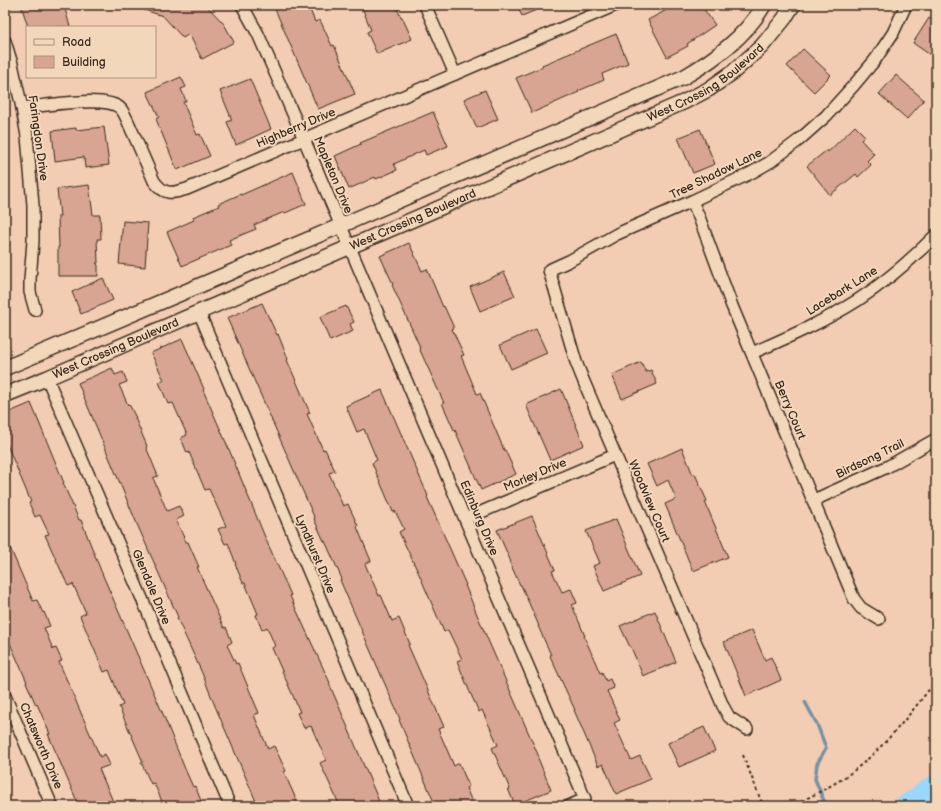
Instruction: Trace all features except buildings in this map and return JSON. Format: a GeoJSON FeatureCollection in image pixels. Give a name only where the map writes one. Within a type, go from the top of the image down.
{"type":"FeatureCollection","features":[{"type":"Feature","properties":{"kind":"street","name":"Mapleton Drive"},"geometry":{"type":"LineString","coordinates":[[242,5],[258,34],[349,247]]}},
{"type":"Feature","properties":{"kind":"street"},"geometry":{"type":"LineString","coordinates":[[425,5],[455,74]]}},
{"type":"Feature","properties":{"kind":"street","name":"Highberry Drive"},"geometry":{"type":"LineString","coordinates":[[22,108],[78,102],[113,103],[120,108],[127,120],[154,181],[160,188],[168,192],[176,193],[616,5]]}},
{"type":"Feature","properties":{"kind":"street","name":"West Crossing Boulevard"},"geometry":{"type":"LineString","coordinates":[[5,368],[340,226],[684,77],[718,56],[747,28],[764,5]]}},
{"type":"Feature","properties":{"kind":"street","name":"West Crossing Boulevard"},"geometry":{"type":"LineString","coordinates":[[5,395],[677,106],[709,90],[733,72],[762,46],[784,19],[793,5]]}},
{"type":"Feature","properties":{"kind":"street","name":"Tree Shadow Lane"},"geometry":{"type":"LineString","coordinates":[[548,270],[568,261],[617,234],[736,181],[770,162],[799,140],[826,116],[876,60],[894,33],[906,5]]}},
{"type":"Feature","properties":{"kind":"street","name":"Faringdon Drive"},"geometry":{"type":"LineString","coordinates":[[5,41],[12,64],[27,136],[33,205],[33,241],[30,292],[35,310]]}},
{"type":"Feature","properties":{"kind":"street","name":"Berry Court"},"geometry":{"type":"LineString","coordinates":[[692,201],[721,279],[854,599],[861,608],[879,619]]}},
{"type":"Feature","properties":{"kind":"street","name":"Lacebark Lane"},"geometry":{"type":"LineString","coordinates":[[752,353],[811,327],[858,300],[924,248],[936,235]]}},
{"type":"Feature","properties":{"kind":"street","name":"Edinburg Drive"},"geometry":{"type":"LineString","coordinates":[[349,247],[585,799],[569,806]]}},
{"type":"Feature","properties":{"kind":"street","name":"Woodview Court"},"geometry":{"type":"LineString","coordinates":[[548,270],[576,362],[725,712],[729,717],[747,730]]}},
{"type":"Feature","properties":{"kind":"street","name":"Lyndhurst Drive"},"geometry":{"type":"LineString","coordinates":[[199,312],[408,806]]}},
{"type":"Feature","properties":{"kind":"street","name":"Glendale Drive"},"geometry":{"type":"LineString","coordinates":[[47,378],[230,806]]}},
{"type":"Feature","properties":{"kind":"street","name":"Birdsong Trail"},"geometry":{"type":"LineString","coordinates":[[814,500],[877,472],[936,439]]}},
{"type":"Feature","properties":{"kind":"street","name":"Morley Drive"},"geometry":{"type":"LineString","coordinates":[[465,518],[615,455]]}},
{"type":"Feature","properties":{"kind":"street","name":"Chatsworth Drive"},"geometry":{"type":"LineString","coordinates":[[5,696],[8,709],[52,806]]}},
{"type":"Feature","properties":{"kind":"path"},"geometry":{"type":"LineString","coordinates":[[791,806],[835,783],[866,760],[899,727],[936,681]]}},
{"type":"Feature","properties":{"kind":"path"},"geometry":{"type":"LineString","coordinates":[[743,755],[762,806]]}},
{"type":"Feature","properties":{"kind":"waterway"},"geometry":{"type":"LineString","coordinates":[[805,702],[817,724],[826,748],[817,764],[815,779],[826,806]]}},
{"type":"Feature","properties":{"kind":"waterway"},"geometry":{"type":"LineString","coordinates":[[906,806],[936,785]]}}]}
